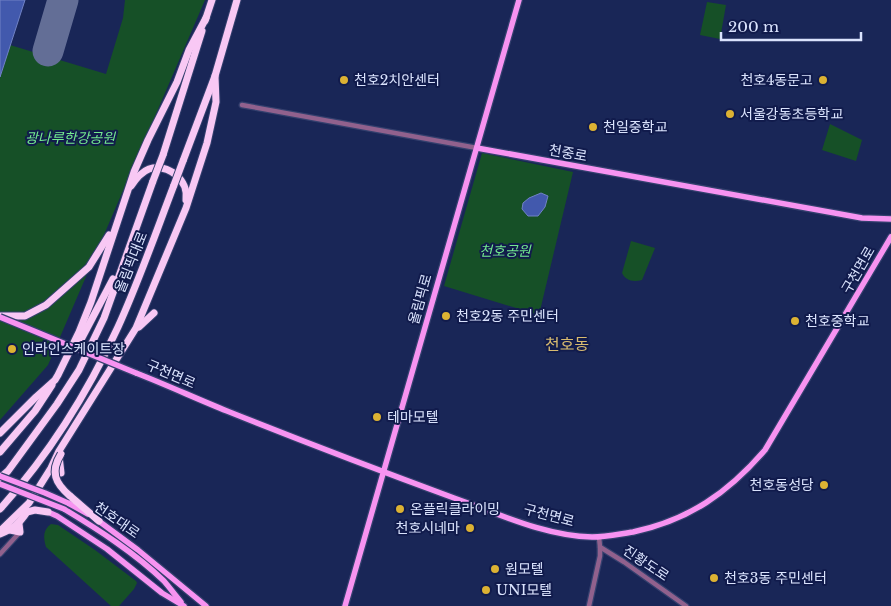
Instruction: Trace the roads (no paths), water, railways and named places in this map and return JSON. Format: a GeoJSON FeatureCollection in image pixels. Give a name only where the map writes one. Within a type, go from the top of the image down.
{"type":"FeatureCollection","features":[{"type":"Feature","properties":{"kind":"highway","name":"올림픽대로"},"geometry":{"type":"LineString","coordinates":[[0,477],[8,471],[57,404],[79,370],[104,318],[163,155],[212,0]]}},
{"type":"Feature","properties":{"kind":"highway","name":"올림픽대로"},"geometry":{"type":"LineString","coordinates":[[0,509],[37,464],[64,424],[95,373],[118,327],[215,76],[237,0]]}},
{"type":"Feature","properties":{"kind":"highway"},"geometry":{"type":"LineString","coordinates":[[0,452],[36,411],[56,378],[79,332],[128,189],[148,140],[177,82],[189,50],[206,18]]}},
{"type":"Feature","properties":{"kind":"highway"},"geometry":{"type":"LineString","coordinates":[[0,532],[29,503],[112,374],[119,356],[136,328],[186,208],[207,143],[216,102],[215,76]]}},
{"type":"Feature","properties":{"kind":"highway"},"geometry":{"type":"LineString","coordinates":[[128,189],[149,169],[165,169],[173,172],[183,182],[187,196],[186,208]]}},
{"type":"Feature","properties":{"kind":"highway"},"geometry":{"type":"LineString","coordinates":[[0,316],[25,316],[46,305],[83,275],[118,222]]}},
{"type":"Feature","properties":{"kind":"highway"},"geometry":{"type":"LineString","coordinates":[[0,432],[66,366],[124,259]]}},
{"type":"Feature","properties":{"kind":"highway"},"geometry":{"type":"LineString","coordinates":[[136,328],[154,313]]}},
{"type":"Feature","properties":{"kind":"highway"},"geometry":{"type":"LineString","coordinates":[[60,453],[61,473]]}},
{"type":"Feature","properties":{"kind":"highway"},"geometry":{"type":"LineString","coordinates":[[60,453],[55,467],[55,474],[67,503],[99,521]]}},
{"type":"Feature","properties":{"kind":"highway"},"geometry":{"type":"LineString","coordinates":[[0,532],[10,530],[19,524],[27,512],[29,503]]}},
{"type":"Feature","properties":{"kind":"highway"},"geometry":{"type":"LineString","coordinates":[[27,512],[35,510],[48,512]]}},
{"type":"Feature","properties":{"kind":"highway"},"geometry":{"type":"LineString","coordinates":[[10,530],[20,532],[19,524]]}},
{"type":"Feature","properties":{"kind":"main road","name":"올림픽로"},"geometry":{"type":"LineString","coordinates":[[345,606],[519,0]]}},
{"type":"Feature","properties":{"kind":"main road","name":"천중로"},"geometry":{"type":"LineString","coordinates":[[477,148],[862,218],[891,219]]}},
{"type":"Feature","properties":{"kind":"main road","name":"구천면로"},"geometry":{"type":"LineString","coordinates":[[0,316],[225,411],[383,472],[533,526],[559,533],[598,537],[611,536],[657,526],[693,512],[731,486],[748,469],[765,450],[891,238]]}},
{"type":"Feature","properties":{"kind":"main road","name":"천호대로"},"geometry":{"type":"LineString","coordinates":[[0,477],[67,503],[164,582],[184,606]]}},
{"type":"Feature","properties":{"kind":"main road","name":"천호대로"},"geometry":{"type":"LineString","coordinates":[[0,484],[67,503]]}},
{"type":"Feature","properties":{"kind":"main road"},"geometry":{"type":"LineString","coordinates":[[48,512],[107,549],[146,582],[184,606]]}},
{"type":"Feature","properties":{"kind":"main road","name":"천호대로"},"geometry":{"type":"LineString","coordinates":[[99,521],[138,550],[206,606]]}},
{"type":"Feature","properties":{"kind":"street","name":"천중로"},"geometry":{"type":"LineString","coordinates":[[242,105],[477,148]]}},
{"type":"Feature","properties":{"kind":"street"},"geometry":{"type":"LineString","coordinates":[[0,554],[20,532]]}},
{"type":"Feature","properties":{"kind":"street"},"geometry":{"type":"LineString","coordinates":[[589,606],[600,556],[598,537]]}},
{"type":"Feature","properties":{"kind":"street","name":"진황도로"},"geometry":{"type":"LineString","coordinates":[[600,547],[686,606]]}},
{"type":"Feature","properties":{"kind":"water"},"geometry":{"type":"Polygon","coordinates":[[[0,0],[25,0],[0,77],[0,0]]]}},
{"type":"Feature","properties":{"kind":"water"},"geometry":{"type":"Polygon","coordinates":[[[541,193],[548,196],[545,207],[538,216],[528,216],[522,209],[523,203],[541,193]]]}},
{"type":"Feature","properties":{"kind":"place","name":"천호2치안센터"},"geometry":{"type":"Point","coordinates":[344,80]}},
{"type":"Feature","properties":{"kind":"place","name":"천호4동문고"},"geometry":{"type":"Point","coordinates":[823,80]}},
{"type":"Feature","properties":{"kind":"place","name":"서울강동초등학교"},"geometry":{"type":"Point","coordinates":[730,114]}},
{"type":"Feature","properties":{"kind":"place","name":"천일중학교"},"geometry":{"type":"Point","coordinates":[593,127]}},
{"type":"Feature","properties":{"kind":"place","name":"천호2동 주민센터"},"geometry":{"type":"Point","coordinates":[446,316]}},
{"type":"Feature","properties":{"kind":"place","name":"천호중학교"},"geometry":{"type":"Point","coordinates":[795,321]}},
{"type":"Feature","properties":{"kind":"place","name":"인라인스케이트장"},"geometry":{"type":"Point","coordinates":[12,349]}},
{"type":"Feature","properties":{"kind":"place","name":"테마모텔"},"geometry":{"type":"Point","coordinates":[377,417]}},
{"type":"Feature","properties":{"kind":"place","name":"천호동성당"},"geometry":{"type":"Point","coordinates":[824,485]}},
{"type":"Feature","properties":{"kind":"place","name":"온플릭클라이밍"},"geometry":{"type":"Point","coordinates":[400,509]}},
{"type":"Feature","properties":{"kind":"place","name":"천호시네마"},"geometry":{"type":"Point","coordinates":[470,528]}},
{"type":"Feature","properties":{"kind":"place","name":"원모텔"},"geometry":{"type":"Point","coordinates":[495,569]}},
{"type":"Feature","properties":{"kind":"place","name":"천호3동 주민센터"},"geometry":{"type":"Point","coordinates":[714,578]}},
{"type":"Feature","properties":{"kind":"place","name":"UNI모텔"},"geometry":{"type":"Point","coordinates":[486,590]}},
{"type":"Feature","properties":{"kind":"district","name":"천호동"},"geometry":{"type":"Point","coordinates":[567,344]}},
{"type":"Feature","properties":{"kind":"park label","name":"광나루한강공원"},"geometry":{"type":"Point","coordinates":[70,138]}},
{"type":"Feature","properties":{"kind":"park label","name":"천호공원"},"geometry":{"type":"Point","coordinates":[505,251]}}]}
